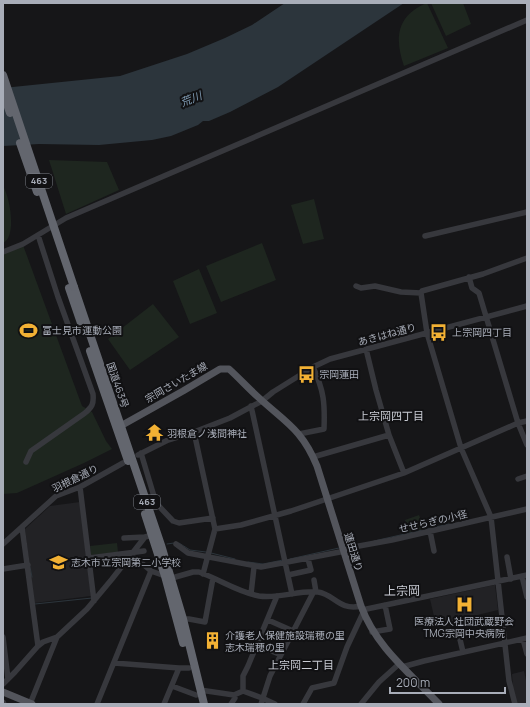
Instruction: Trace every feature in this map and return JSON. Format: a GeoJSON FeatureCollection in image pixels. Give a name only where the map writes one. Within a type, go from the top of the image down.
{"type":"FeatureCollection","features":[{"type":"Feature","properties":{"kind":"highway","name":"国道463号"},"geometry":{"type":"LineString","coordinates":[[3,75],[183,619],[199,704]]}},
{"type":"Feature","properties":{"kind":"highway","name":"国道463号"},"geometry":{"type":"LineString","coordinates":[[3,93],[72,287]]}},
{"type":"Feature","properties":{"kind":"highway","name":"国道463号"},"geometry":{"type":"LineString","coordinates":[[119,427],[149,536],[169,577],[189,668],[198,693],[204,704]]}},
{"type":"Feature","properties":{"kind":"main road","name":"宗岡さいたま線"},"geometry":{"type":"LineString","coordinates":[[119,427],[183,392],[220,369],[229,369],[262,401]]}},
{"type":"Feature","properties":{"kind":"main road","name":"蓮田通り"},"geometry":{"type":"LineString","coordinates":[[262,401],[287,421],[299,434],[313,457],[362,610],[372,632],[385,648],[439,704]]}},
{"type":"Feature","properties":{"kind":"main road"},"geometry":{"type":"LineString","coordinates":[[3,692],[30,704]]}},
{"type":"Feature","properties":{"kind":"street"},"geometry":{"type":"LineString","coordinates":[[3,252],[23,244],[66,218],[527,20]]}},
{"type":"Feature","properties":{"kind":"street"},"geometry":{"type":"LineString","coordinates":[[426,236],[527,212]]}},
{"type":"Feature","properties":{"kind":"street"},"geometry":{"type":"LineString","coordinates":[[26,462],[31,451],[85,413],[92,406],[93,402],[93,394],[58,297],[38,234]]}},
{"type":"Feature","properties":{"kind":"street"},"geometry":{"type":"LineString","coordinates":[[356,286],[361,288],[375,286],[401,292],[421,292],[483,274],[527,259]]}},
{"type":"Feature","properties":{"kind":"street"},"geometry":{"type":"LineString","coordinates":[[469,277],[472,288],[479,293],[518,423],[527,445]]}},
{"type":"Feature","properties":{"kind":"street"},"geometry":{"type":"LineString","coordinates":[[421,292],[426,333],[461,448],[491,517],[507,643],[509,681],[515,704]]}},
{"type":"Feature","properties":{"kind":"street","name":"あきはね通り"},"geometry":{"type":"LineString","coordinates":[[262,401],[273,392],[313,367],[330,359],[527,306]]}},
{"type":"Feature","properties":{"kind":"street"},"geometry":{"type":"LineString","coordinates":[[366,349],[389,435],[404,473]]}},
{"type":"Feature","properties":{"kind":"street"},"geometry":{"type":"LineString","coordinates":[[299,434],[324,429],[325,403],[320,382],[313,367]]}},
{"type":"Feature","properties":{"kind":"street"},"geometry":{"type":"LineString","coordinates":[[213,518],[179,523],[173,521],[156,503],[140,454],[168,440],[230,418],[262,401]]}},
{"type":"Feature","properties":{"kind":"street"},"geometry":{"type":"LineString","coordinates":[[251,406],[292,594]]}},
{"type":"Feature","properties":{"kind":"street"},"geometry":{"type":"LineString","coordinates":[[216,529],[241,525],[275,515],[404,473],[518,423],[527,421]]}},
{"type":"Feature","properties":{"kind":"street"},"geometry":{"type":"LineString","coordinates":[[194,432],[216,529],[203,574]]}},
{"type":"Feature","properties":{"kind":"street"},"geometry":{"type":"LineString","coordinates":[[313,457],[389,435]]}},
{"type":"Feature","properties":{"kind":"street","name":"羽根倉通り"},"geometry":{"type":"LineString","coordinates":[[3,544],[56,496],[80,487],[123,463]]}},
{"type":"Feature","properties":{"kind":"street"},"geometry":{"type":"LineString","coordinates":[[518,479],[527,476]]}},
{"type":"Feature","properties":{"kind":"street"},"geometry":{"type":"LineString","coordinates":[[80,487],[94,601]]}},
{"type":"Feature","properties":{"kind":"street","name":"せせらぎの小径"},"geometry":{"type":"LineString","coordinates":[[176,544],[188,553],[261,568],[308,559],[344,551],[348,548],[527,509]]}},
{"type":"Feature","properties":{"kind":"street"},"geometry":{"type":"LineString","coordinates":[[22,526],[38,646]]}},
{"type":"Feature","properties":{"kind":"street"},"geometry":{"type":"LineString","coordinates":[[430,531],[434,551]]}},
{"type":"Feature","properties":{"kind":"street"},"geometry":{"type":"LineString","coordinates":[[124,538],[149,536]]}},
{"type":"Feature","properties":{"kind":"street"},"geometry":{"type":"LineString","coordinates":[[3,684],[38,646],[57,637],[70,626],[94,601],[131,555],[149,536]]}},
{"type":"Feature","properties":{"kind":"street"},"geometry":{"type":"LineString","coordinates":[[89,558],[131,555],[144,551]]}},
{"type":"Feature","properties":{"kind":"street"},"geometry":{"type":"LineString","coordinates":[[131,555],[152,571],[169,577],[194,572],[203,574],[251,594],[267,597],[315,592],[325,595],[344,606],[355,607],[362,610],[524,576],[526,597]]}},
{"type":"Feature","properties":{"kind":"street"},"geometry":{"type":"LineString","coordinates":[[507,557],[511,579]]}},
{"type":"Feature","properties":{"kind":"street"},"geometry":{"type":"LineString","coordinates":[[288,575],[311,570],[308,559]]}},
{"type":"Feature","properties":{"kind":"street"},"geometry":{"type":"LineString","coordinates":[[3,568],[28,565]]}},
{"type":"Feature","properties":{"kind":"street"},"geometry":{"type":"LineString","coordinates":[[251,594],[254,567]]}},
{"type":"Feature","properties":{"kind":"street"},"geometry":{"type":"LineString","coordinates":[[97,704],[152,571]]}},
{"type":"Feature","properties":{"kind":"street"},"geometry":{"type":"LineString","coordinates":[[183,619],[204,622],[213,578]]}},
{"type":"Feature","properties":{"kind":"street"},"geometry":{"type":"LineString","coordinates":[[260,704],[270,676],[315,592],[314,580]]}},
{"type":"Feature","properties":{"kind":"street"},"geometry":{"type":"LineString","coordinates":[[243,691],[243,676],[277,596]]}},
{"type":"Feature","properties":{"kind":"street"},"geometry":{"type":"LineString","coordinates":[[372,632],[390,629],[385,605]]}},
{"type":"Feature","properties":{"kind":"street"},"geometry":{"type":"LineString","coordinates":[[303,704],[312,688],[334,683],[362,610]]}},
{"type":"Feature","properties":{"kind":"street"},"geometry":{"type":"LineString","coordinates":[[268,620],[293,631]]}},
{"type":"Feature","properties":{"kind":"street"},"geometry":{"type":"LineString","coordinates":[[450,632],[458,631],[463,652]]}},
{"type":"Feature","properties":{"kind":"street"},"geometry":{"type":"LineString","coordinates":[[3,637],[8,679]]}},
{"type":"Feature","properties":{"kind":"street"},"geometry":{"type":"LineString","coordinates":[[30,704],[57,637]]}},
{"type":"Feature","properties":{"kind":"street"},"geometry":{"type":"LineString","coordinates":[[361,704],[379,682],[401,665],[525,639],[527,654]]}},
{"type":"Feature","properties":{"kind":"street"},"geometry":{"type":"LineString","coordinates":[[266,648],[281,655]]}},
{"type":"Feature","properties":{"kind":"street"},"geometry":{"type":"LineString","coordinates":[[114,663],[189,668]]}},
{"type":"Feature","properties":{"kind":"street"},"geometry":{"type":"LineString","coordinates":[[164,704],[179,668]]}},
{"type":"Feature","properties":{"kind":"street"},"geometry":{"type":"LineString","coordinates":[[172,686],[198,693],[234,695],[243,691],[275,704]]}},
{"type":"Feature","properties":{"kind":"street"},"geometry":{"type":"LineString","coordinates":[[231,704],[235,698],[234,695]]}},
{"type":"Feature","properties":{"kind":"shaded area"},"geometry":{"type":"Polygon","coordinates":[[[427,3],[448,48],[404,66],[399,46],[400,28],[409,14],[427,3]]]}},
{"type":"Feature","properties":{"kind":"shaded area"},"geometry":{"type":"Polygon","coordinates":[[[431,3],[463,3],[471,24],[446,36],[431,3]]]}},
{"type":"Feature","properties":{"kind":"shaded area"},"geometry":{"type":"Polygon","coordinates":[[[49,160],[107,162],[119,190],[66,214],[49,160]]]}},
{"type":"Feature","properties":{"kind":"shaded area"},"geometry":{"type":"Polygon","coordinates":[[[3,186],[6,191],[10,207],[11,225],[10,233],[3,243],[3,186]]]}},
{"type":"Feature","properties":{"kind":"shaded area"},"geometry":{"type":"Polygon","coordinates":[[[314,199],[324,239],[303,244],[291,205],[314,199]]]}},
{"type":"Feature","properties":{"kind":"shaded area"},"geometry":{"type":"Polygon","coordinates":[[[262,243],[276,280],[221,302],[206,266],[262,243]]]}},
{"type":"Feature","properties":{"kind":"shaded area","name":"富士見市運動公園"},"geometry":{"type":"Polygon","coordinates":[[[23,245],[82,406],[92,412],[106,441],[112,449],[17,493],[3,494],[3,254],[23,245]]]}},
{"type":"Feature","properties":{"kind":"shaded area"},"geometry":{"type":"Polygon","coordinates":[[[199,269],[217,313],[190,324],[173,281],[199,269]]]}},
{"type":"Feature","properties":{"kind":"shaded area"},"geometry":{"type":"Polygon","coordinates":[[[153,304],[179,337],[130,370],[108,339],[153,304]]]}},
{"type":"Feature","properties":{"kind":"shaded area","name":"志木市立宗岡第二小学校"},"geometry":{"type":"Polygon","coordinates":[[[80,502],[91,596],[34,603],[25,529],[50,506],[80,502]]]}},
{"type":"Feature","properties":{"kind":"shaded area"},"geometry":{"type":"Polygon","coordinates":[[[419,515],[424,529],[408,532],[405,520],[419,515]]]}},
{"type":"Feature","properties":{"kind":"shaded area"},"geometry":{"type":"Polygon","coordinates":[[[117,543],[118,552],[91,555],[90,546],[117,543]]]}},
{"type":"Feature","properties":{"kind":"shaded area","name":"医療法人社団武蔵野会 TMG宗岡中央病院"},"geometry":{"type":"Polygon","coordinates":[[[495,585],[498,610],[436,625],[430,599],[495,585]]]}},
{"type":"Feature","properties":{"kind":"shaded area"},"geometry":{"type":"Polygon","coordinates":[[[524,671],[527,685],[527,703],[519,704],[517,703],[513,688],[512,674],[524,671]]]}},
{"type":"Feature","properties":{"kind":"water","name":"荒川"},"geometry":{"type":"Polygon","coordinates":[[[285,3],[404,3],[278,87],[230,112],[209,121],[203,121],[198,125],[171,136],[152,140],[99,145],[39,144],[3,146],[3,88],[120,76],[187,54],[225,38],[252,25],[285,3]]]}},
{"type":"Feature","properties":{"kind":"waterway"},"geometry":{"type":"LineString","coordinates":[[374,541],[449,524]]}},
{"type":"Feature","properties":{"kind":"waterway"},"geometry":{"type":"LineString","coordinates":[[167,544],[174,543]]}},
{"type":"Feature","properties":{"kind":"waterway"},"geometry":{"type":"LineString","coordinates":[[179,543],[190,550],[206,552]]}},
{"type":"Feature","properties":{"kind":"waterway"},"geometry":{"type":"LineString","coordinates":[[290,559],[339,548]]}},
{"type":"Feature","properties":{"kind":"waterway"},"geometry":{"type":"LineString","coordinates":[[211,553],[235,559]]}},
{"type":"Feature","properties":{"kind":"waterway"},"geometry":{"type":"LineString","coordinates":[[92,565],[93,563],[124,558]]}},
{"type":"Feature","properties":{"kind":"waterway"},"geometry":{"type":"LineString","coordinates":[[248,562],[263,564],[283,560]]}},
{"type":"Feature","properties":{"kind":"waterway"},"geometry":{"type":"LineString","coordinates":[[30,567],[32,577]]}},
{"type":"Feature","properties":{"kind":"waterway"},"geometry":{"type":"LineString","coordinates":[[35,604],[92,598]]}},
{"type":"Feature","properties":{"kind":"place","name":"富士見市運動公園"},"geometry":{"type":"Point","coordinates":[29,330]}},
{"type":"Feature","properties":{"kind":"place","name":"上宗岡四丁目"},"geometry":{"type":"Point","coordinates":[439,332]}},
{"type":"Feature","properties":{"kind":"place","name":"宗岡蓮田"},"geometry":{"type":"Point","coordinates":[306,374]}},
{"type":"Feature","properties":{"kind":"place","name":"羽根倉ノ浅間神社"},"geometry":{"type":"Point","coordinates":[154,433]}},
{"type":"Feature","properties":{"kind":"place","name":"志木市立宗岡第二小学校"},"geometry":{"type":"Point","coordinates":[58,562]}},
{"type":"Feature","properties":{"kind":"place","name":"医療法人社団武蔵野会 TMG宗岡中央病院"},"geometry":{"type":"Point","coordinates":[464,604]}},
{"type":"Feature","properties":{"kind":"place","name":"介護老人保健施設瑞穂の里 志木瑞穂の里"},"geometry":{"type":"Point","coordinates":[212,641]}},
{"type":"Feature","properties":{"kind":"district","name":"上宗岡四丁目"},"geometry":{"type":"Point","coordinates":[391,416]}},
{"type":"Feature","properties":{"kind":"district","name":"上宗岡"},"geometry":{"type":"Point","coordinates":[402,591]}},
{"type":"Feature","properties":{"kind":"district","name":"上宗岡二丁目"},"geometry":{"type":"Point","coordinates":[301,665]}}]}
